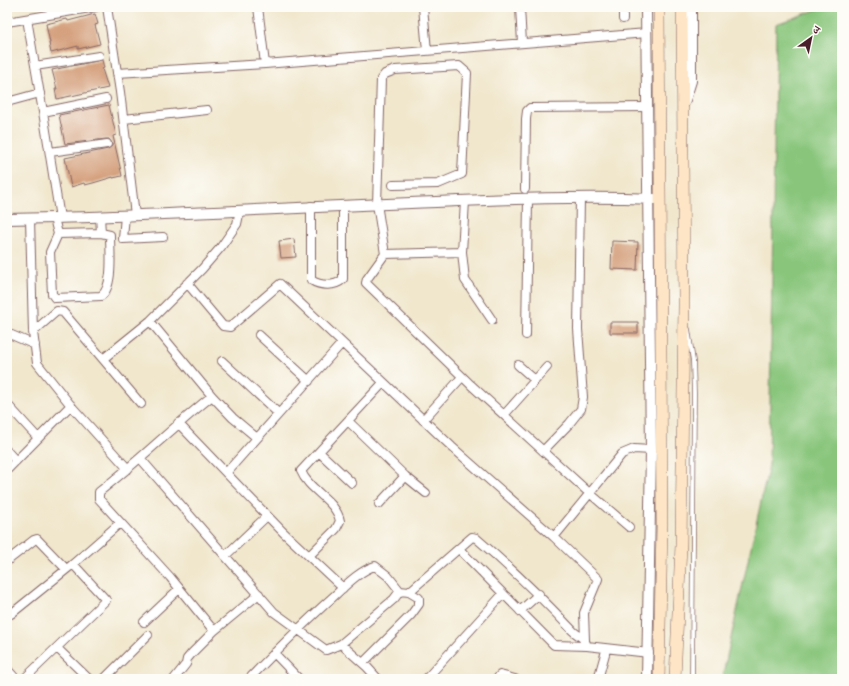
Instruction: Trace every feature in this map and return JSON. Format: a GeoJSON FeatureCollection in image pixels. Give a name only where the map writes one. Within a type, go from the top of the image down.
{"type":"FeatureCollection","features":[{"type":"Feature","properties":{"kind":"main road"},"geometry":{"type":"LineString","coordinates":[[659,7],[654,199],[656,450],[662,525],[654,654],[659,679]]}},
{"type":"Feature","properties":{"kind":"main road"},"geometry":{"type":"LineString","coordinates":[[675,679],[687,545],[688,427],[684,305],[682,7]]}},
{"type":"Feature","properties":{"kind":"street"},"geometry":{"type":"LineString","coordinates":[[7,22],[96,7]]}},
{"type":"Feature","properties":{"kind":"street"},"geometry":{"type":"LineString","coordinates":[[107,7],[124,118],[135,215]]}},
{"type":"Feature","properties":{"kind":"street"},"geometry":{"type":"LineString","coordinates":[[258,7],[265,64]]}},
{"type":"Feature","properties":{"kind":"street"},"geometry":{"type":"LineString","coordinates":[[423,7],[427,51]]}},
{"type":"Feature","properties":{"kind":"street"},"geometry":{"type":"LineString","coordinates":[[520,7],[522,43]]}},
{"type":"Feature","properties":{"kind":"street"},"geometry":{"type":"LineString","coordinates":[[623,7],[623,19]]}},
{"type":"Feature","properties":{"kind":"street"},"geometry":{"type":"LineString","coordinates":[[7,219],[135,215],[465,200],[527,194],[580,198],[654,199],[648,107],[646,7]]}},
{"type":"Feature","properties":{"kind":"street"},"geometry":{"type":"LineString","coordinates":[[683,105],[691,81],[691,7]]}},
{"type":"Feature","properties":{"kind":"street"},"geometry":{"type":"LineString","coordinates":[[27,19],[50,152],[57,218],[58,234],[50,252],[52,294],[55,298],[101,296],[104,294],[110,280],[110,235],[101,233],[58,234]]}},
{"type":"Feature","properties":{"kind":"street"},"geometry":{"type":"LineString","coordinates":[[117,73],[265,64],[646,32]]}},
{"type":"Feature","properties":{"kind":"street"},"geometry":{"type":"LineString","coordinates":[[35,66],[99,56]]}},
{"type":"Feature","properties":{"kind":"street"},"geometry":{"type":"LineString","coordinates":[[393,185],[438,184],[462,174],[467,73],[459,66],[395,70],[385,74],[381,79],[377,204],[385,254],[367,279],[366,283],[462,377],[629,527]]}},
{"type":"Feature","properties":{"kind":"street"},"geometry":{"type":"LineString","coordinates":[[7,102],[40,93]]}},
{"type":"Feature","properties":{"kind":"street"},"geometry":{"type":"LineString","coordinates":[[43,112],[106,99]]}},
{"type":"Feature","properties":{"kind":"street"},"geometry":{"type":"LineString","coordinates":[[526,335],[527,111],[530,108],[648,107]]}},
{"type":"Feature","properties":{"kind":"street"},"geometry":{"type":"LineString","coordinates":[[124,118],[207,110]]}},
{"type":"Feature","properties":{"kind":"street"},"geometry":{"type":"LineString","coordinates":[[50,152],[107,144]]}},
{"type":"Feature","properties":{"kind":"street"},"geometry":{"type":"LineString","coordinates":[[543,451],[581,409],[583,397],[578,329],[580,198]]}},
{"type":"Feature","properties":{"kind":"street"},"geometry":{"type":"LineString","coordinates":[[465,200],[462,252],[465,280],[492,320]]}},
{"type":"Feature","properties":{"kind":"street"},"geometry":{"type":"LineString","coordinates":[[311,206],[311,280],[317,284],[324,285],[339,283],[343,279],[343,205]]}},
{"type":"Feature","properties":{"kind":"street"},"geometry":{"type":"LineString","coordinates":[[104,360],[150,321],[221,247],[238,224],[240,210]]}},
{"type":"Feature","properties":{"kind":"street"},"geometry":{"type":"LineString","coordinates":[[123,239],[125,215]]}},
{"type":"Feature","properties":{"kind":"street"},"geometry":{"type":"LineString","coordinates":[[100,216],[101,233]]}},
{"type":"Feature","properties":{"kind":"street"},"geometry":{"type":"LineString","coordinates":[[30,219],[33,332],[38,363],[71,405],[128,469]]}},
{"type":"Feature","properties":{"kind":"street"},"geometry":{"type":"LineString","coordinates":[[111,290],[114,246],[123,239],[162,237]]}},
{"type":"Feature","properties":{"kind":"street"},"geometry":{"type":"LineString","coordinates":[[385,254],[462,252]]}},
{"type":"Feature","properties":{"kind":"street"},"geometry":{"type":"LineString","coordinates":[[187,284],[223,326],[230,327],[280,284],[286,277]]}},
{"type":"Feature","properties":{"kind":"street"},"geometry":{"type":"LineString","coordinates":[[280,284],[383,383],[452,447],[554,537],[598,579],[584,613],[586,643]]}},
{"type":"Feature","properties":{"kind":"street"},"geometry":{"type":"LineString","coordinates":[[33,332],[57,311],[63,312],[141,404]]}},
{"type":"Feature","properties":{"kind":"street"},"geometry":{"type":"LineString","coordinates":[[150,321],[212,396],[233,418],[257,438]]}},
{"type":"Feature","properties":{"kind":"street"},"geometry":{"type":"LineString","coordinates":[[8,334],[35,345]]}},
{"type":"Feature","properties":{"kind":"street"},"geometry":{"type":"LineString","coordinates":[[260,335],[309,381]]}},
{"type":"Feature","properties":{"kind":"street"},"geometry":{"type":"LineString","coordinates":[[226,473],[342,343]]}},
{"type":"Feature","properties":{"kind":"street"},"geometry":{"type":"LineString","coordinates":[[222,361],[278,413]]}},
{"type":"Feature","properties":{"kind":"street"},"geometry":{"type":"LineString","coordinates":[[518,365],[535,380]]}},
{"type":"Feature","properties":{"kind":"street"},"geometry":{"type":"LineString","coordinates":[[504,415],[547,367]]}},
{"type":"Feature","properties":{"kind":"street"},"geometry":{"type":"LineString","coordinates":[[423,420],[462,377]]}},
{"type":"Feature","properties":{"kind":"street"},"geometry":{"type":"LineString","coordinates":[[309,556],[336,530],[340,521],[338,514],[311,486],[301,471],[383,383]]}},
{"type":"Feature","properties":{"kind":"street"},"geometry":{"type":"LineString","coordinates":[[212,396],[178,423],[128,469],[99,492],[99,499],[180,589],[214,631]]}},
{"type":"Feature","properties":{"kind":"street"},"geometry":{"type":"LineString","coordinates":[[7,404],[38,438]]}},
{"type":"Feature","properties":{"kind":"street"},"geometry":{"type":"LineString","coordinates":[[7,470],[71,405]]}},
{"type":"Feature","properties":{"kind":"street"},"geometry":{"type":"LineString","coordinates":[[348,421],[405,476],[426,493]]}},
{"type":"Feature","properties":{"kind":"street"},"geometry":{"type":"LineString","coordinates":[[178,423],[267,516],[343,588]]}},
{"type":"Feature","properties":{"kind":"street"},"geometry":{"type":"LineString","coordinates":[[554,537],[622,454],[634,448],[656,450]]}},
{"type":"Feature","properties":{"kind":"street"},"geometry":{"type":"LineString","coordinates":[[7,451],[16,461]]}},
{"type":"Feature","properties":{"kind":"street"},"geometry":{"type":"LineString","coordinates":[[319,452],[352,483]]}},
{"type":"Feature","properties":{"kind":"street"},"geometry":{"type":"LineString","coordinates":[[140,458],[274,612],[326,650],[341,644],[394,599],[400,591]]}},
{"type":"Feature","properties":{"kind":"street"},"geometry":{"type":"LineString","coordinates":[[379,504],[405,476]]}},
{"type":"Feature","properties":{"kind":"street"},"geometry":{"type":"LineString","coordinates":[[225,556],[267,516]]}},
{"type":"Feature","properties":{"kind":"street"},"geometry":{"type":"LineString","coordinates":[[11,614],[73,564],[120,523]]}},
{"type":"Feature","properties":{"kind":"street"},"geometry":{"type":"LineString","coordinates":[[409,592],[472,537],[476,538],[539,594],[586,643]]}},
{"type":"Feature","properties":{"kind":"street"},"geometry":{"type":"LineString","coordinates":[[7,561],[37,539],[66,569]]}},
{"type":"Feature","properties":{"kind":"street"},"geometry":{"type":"LineString","coordinates":[[459,549],[554,645],[586,643],[654,654],[647,679]]}},
{"type":"Feature","properties":{"kind":"street"},"geometry":{"type":"LineString","coordinates":[[24,679],[106,600],[73,564]]}},
{"type":"Feature","properties":{"kind":"street"},"geometry":{"type":"LineString","coordinates":[[249,679],[298,629],[343,588],[366,569],[375,566],[388,576],[400,591],[409,592],[419,598],[419,604],[411,615],[363,663]]}},
{"type":"Feature","properties":{"kind":"street"},"geometry":{"type":"LineString","coordinates":[[144,622],[180,589]]}},
{"type":"Feature","properties":{"kind":"street"},"geometry":{"type":"LineString","coordinates":[[174,679],[183,669],[187,659],[192,653],[214,631],[259,594]]}},
{"type":"Feature","properties":{"kind":"street"},"geometry":{"type":"LineString","coordinates":[[426,679],[503,594]]}},
{"type":"Feature","properties":{"kind":"street"},"geometry":{"type":"LineString","coordinates":[[520,611],[539,594]]}},
{"type":"Feature","properties":{"kind":"street"},"geometry":{"type":"LineString","coordinates":[[104,679],[148,635]]}},
{"type":"Feature","properties":{"kind":"street"},"geometry":{"type":"LineString","coordinates":[[341,644],[363,663],[378,679]]}},
{"type":"Feature","properties":{"kind":"street"},"geometry":{"type":"LineString","coordinates":[[57,648],[89,679]]}},
{"type":"Feature","properties":{"kind":"street"},"geometry":{"type":"LineString","coordinates":[[274,653],[299,679]]}},
{"type":"Feature","properties":{"kind":"street"},"geometry":{"type":"LineString","coordinates":[[598,679],[605,654]]}},
{"type":"Feature","properties":{"kind":"street"},"geometry":{"type":"LineString","coordinates":[[7,670],[16,679]]}},
{"type":"Feature","properties":{"kind":"street"},"geometry":{"type":"LineString","coordinates":[[497,679],[500,675],[515,679]]}},
{"type":"Feature","properties":{"kind":"lane"},"geometry":{"type":"LineString","coordinates":[[687,545],[692,679]]}},
{"type":"Feature","properties":{"kind":"green space"},"geometry":{"type":"Polygon","coordinates":[[[824,7],[842,7],[842,679],[722,679],[769,465],[776,24],[824,7]]]}},
{"type":"Feature","properties":{"kind":"building"},"geometry":{"type":"Polygon","coordinates":[[[95,14],[98,24],[95,25],[100,44],[78,49],[78,46],[51,53],[46,24],[67,19],[68,21],[95,14]]]}},
{"type":"Feature","properties":{"kind":"building"},"geometry":{"type":"Polygon","coordinates":[[[102,60],[104,68],[102,69],[108,88],[57,99],[55,89],[57,89],[52,70],[102,60]]]}},
{"type":"Feature","properties":{"kind":"building"},"geometry":{"type":"Polygon","coordinates":[[[109,105],[116,135],[113,136],[122,176],[71,187],[65,158],[108,149],[112,146],[112,143],[109,139],[106,139],[65,144],[59,115],[109,105]]]}},
{"type":"Feature","properties":{"kind":"building"},"geometry":{"type":"Polygon","coordinates":[[[294,239],[296,257],[281,258],[279,241],[294,239]]]}},
{"type":"Feature","properties":{"kind":"building"},"geometry":{"type":"Polygon","coordinates":[[[612,241],[638,242],[637,270],[611,269],[612,241]]]}},
{"type":"Feature","properties":{"kind":"building"},"geometry":{"type":"Polygon","coordinates":[[[610,322],[638,322],[638,333],[610,333],[610,322]]]}}]}
